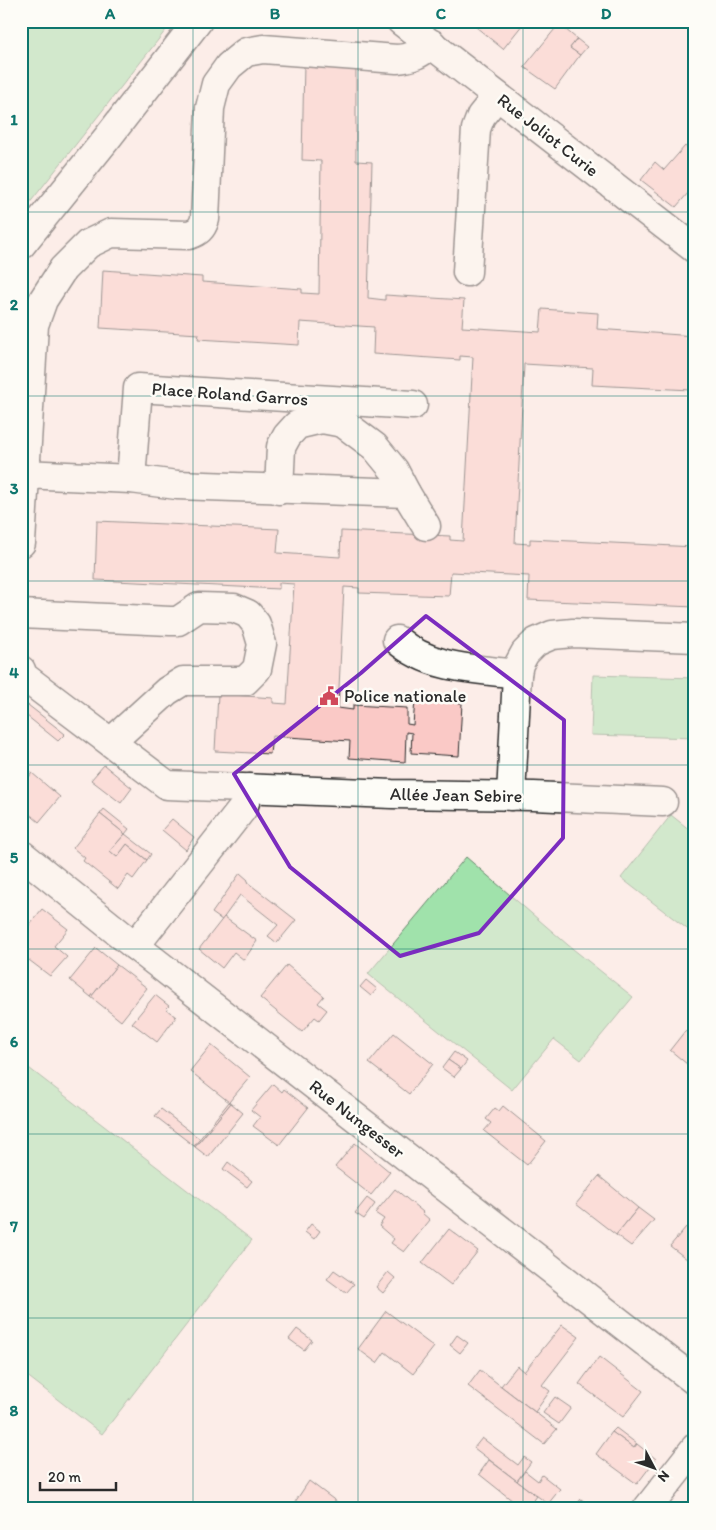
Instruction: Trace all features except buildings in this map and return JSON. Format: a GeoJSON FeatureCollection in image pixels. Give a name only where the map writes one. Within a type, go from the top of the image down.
{"type":"FeatureCollection","features":[{"type":"Feature","properties":{"kind":"street"},"geometry":{"type":"LineString","coordinates":[[21,245],[198,21]]}},
{"type":"Feature","properties":{"kind":"street","name":"Rue Joliot Curie"},"geometry":{"type":"LineString","coordinates":[[402,21],[695,249]]}},
{"type":"Feature","properties":{"kind":"street"},"geometry":{"type":"LineString","coordinates":[[21,543],[34,325],[43,300],[63,269],[88,244],[111,233],[189,235],[197,232],[202,227],[205,220],[210,108],[216,84],[229,66],[246,52],[263,49],[397,59],[410,58],[421,54],[432,44]]}},
{"type":"Feature","properties":{"kind":"street"},"geometry":{"type":"LineString","coordinates":[[467,272],[476,129],[480,116],[497,96]]}},
{"type":"Feature","properties":{"kind":"street","name":"Place Roland Garros"},"geometry":{"type":"LineString","coordinates":[[131,479],[138,388],[413,405]]}},
{"type":"Feature","properties":{"kind":"street","name":"Place Roland Garros"},"geometry":{"type":"LineString","coordinates":[[279,490],[282,447],[287,436],[298,425],[322,419],[343,423],[375,447],[394,470],[426,526]]}},
{"type":"Feature","properties":{"kind":"street"},"geometry":{"type":"LineString","coordinates":[[24,474],[131,479],[177,485],[406,493]]}},
{"type":"Feature","properties":{"kind":"street"},"geometry":{"type":"LineString","coordinates":[[21,614],[170,622],[178,621],[199,607],[234,608],[248,614],[256,624],[262,644],[256,669],[245,681],[183,681],[167,691],[111,742]]}},
{"type":"Feature","properties":{"kind":"street"},"geometry":{"type":"LineString","coordinates":[[511,796],[517,674],[524,653],[536,642],[552,635],[573,633],[695,638]]}},
{"type":"Feature","properties":{"kind":"street"},"geometry":{"type":"LineString","coordinates":[[397,640],[415,653],[446,666],[517,674]]}},
{"type":"Feature","properties":{"kind":"street","name":"Allée Jean Sebire"},"geometry":{"type":"LineString","coordinates":[[21,670],[22,676],[167,785],[663,802]]}},
{"type":"Feature","properties":{"kind":"street"},"geometry":{"type":"LineString","coordinates":[[135,946],[243,808],[250,788]]}},
{"type":"Feature","properties":{"kind":"street","name":"Rue Nungesser"},"geometry":{"type":"LineString","coordinates":[[21,854],[135,946],[695,1381]]}},
{"type":"Feature","properties":{"kind":"street"},"geometry":{"type":"LineString","coordinates":[[647,1509],[695,1448]]}},
{"type":"Feature","properties":{"kind":"highlighted area"},"geometry":{"type":"Polygon","coordinates":[[[426,616],[564,720],[563,838],[479,933],[400,956],[290,867],[234,774],[361,673],[426,616]]]}},
{"type":"Feature","properties":{"kind":"green space"},"geometry":{"type":"Polygon","coordinates":[[[21,21],[173,21],[21,214],[21,21]]]}},
{"type":"Feature","properties":{"kind":"green space"},"geometry":{"type":"Polygon","coordinates":[[[593,675],[695,678],[695,738],[591,735],[593,675]]]}},
{"type":"Feature","properties":{"kind":"green space"},"geometry":{"type":"Polygon","coordinates":[[[671,815],[695,834],[695,935],[621,878],[671,815]]]}},
{"type":"Feature","properties":{"kind":"green space"},"geometry":{"type":"Polygon","coordinates":[[[466,857],[568,945],[633,997],[581,1060],[554,1039],[512,1090],[368,974],[466,857]]]}},
{"type":"Feature","properties":{"kind":"green space"},"geometry":{"type":"Polygon","coordinates":[[[21,1062],[252,1240],[102,1434],[21,1371],[21,1062]]]}},
{"type":"Feature","properties":{"kind":"place","name":"Police nationale"},"geometry":{"type":"Point","coordinates":[329,696]}}]}
